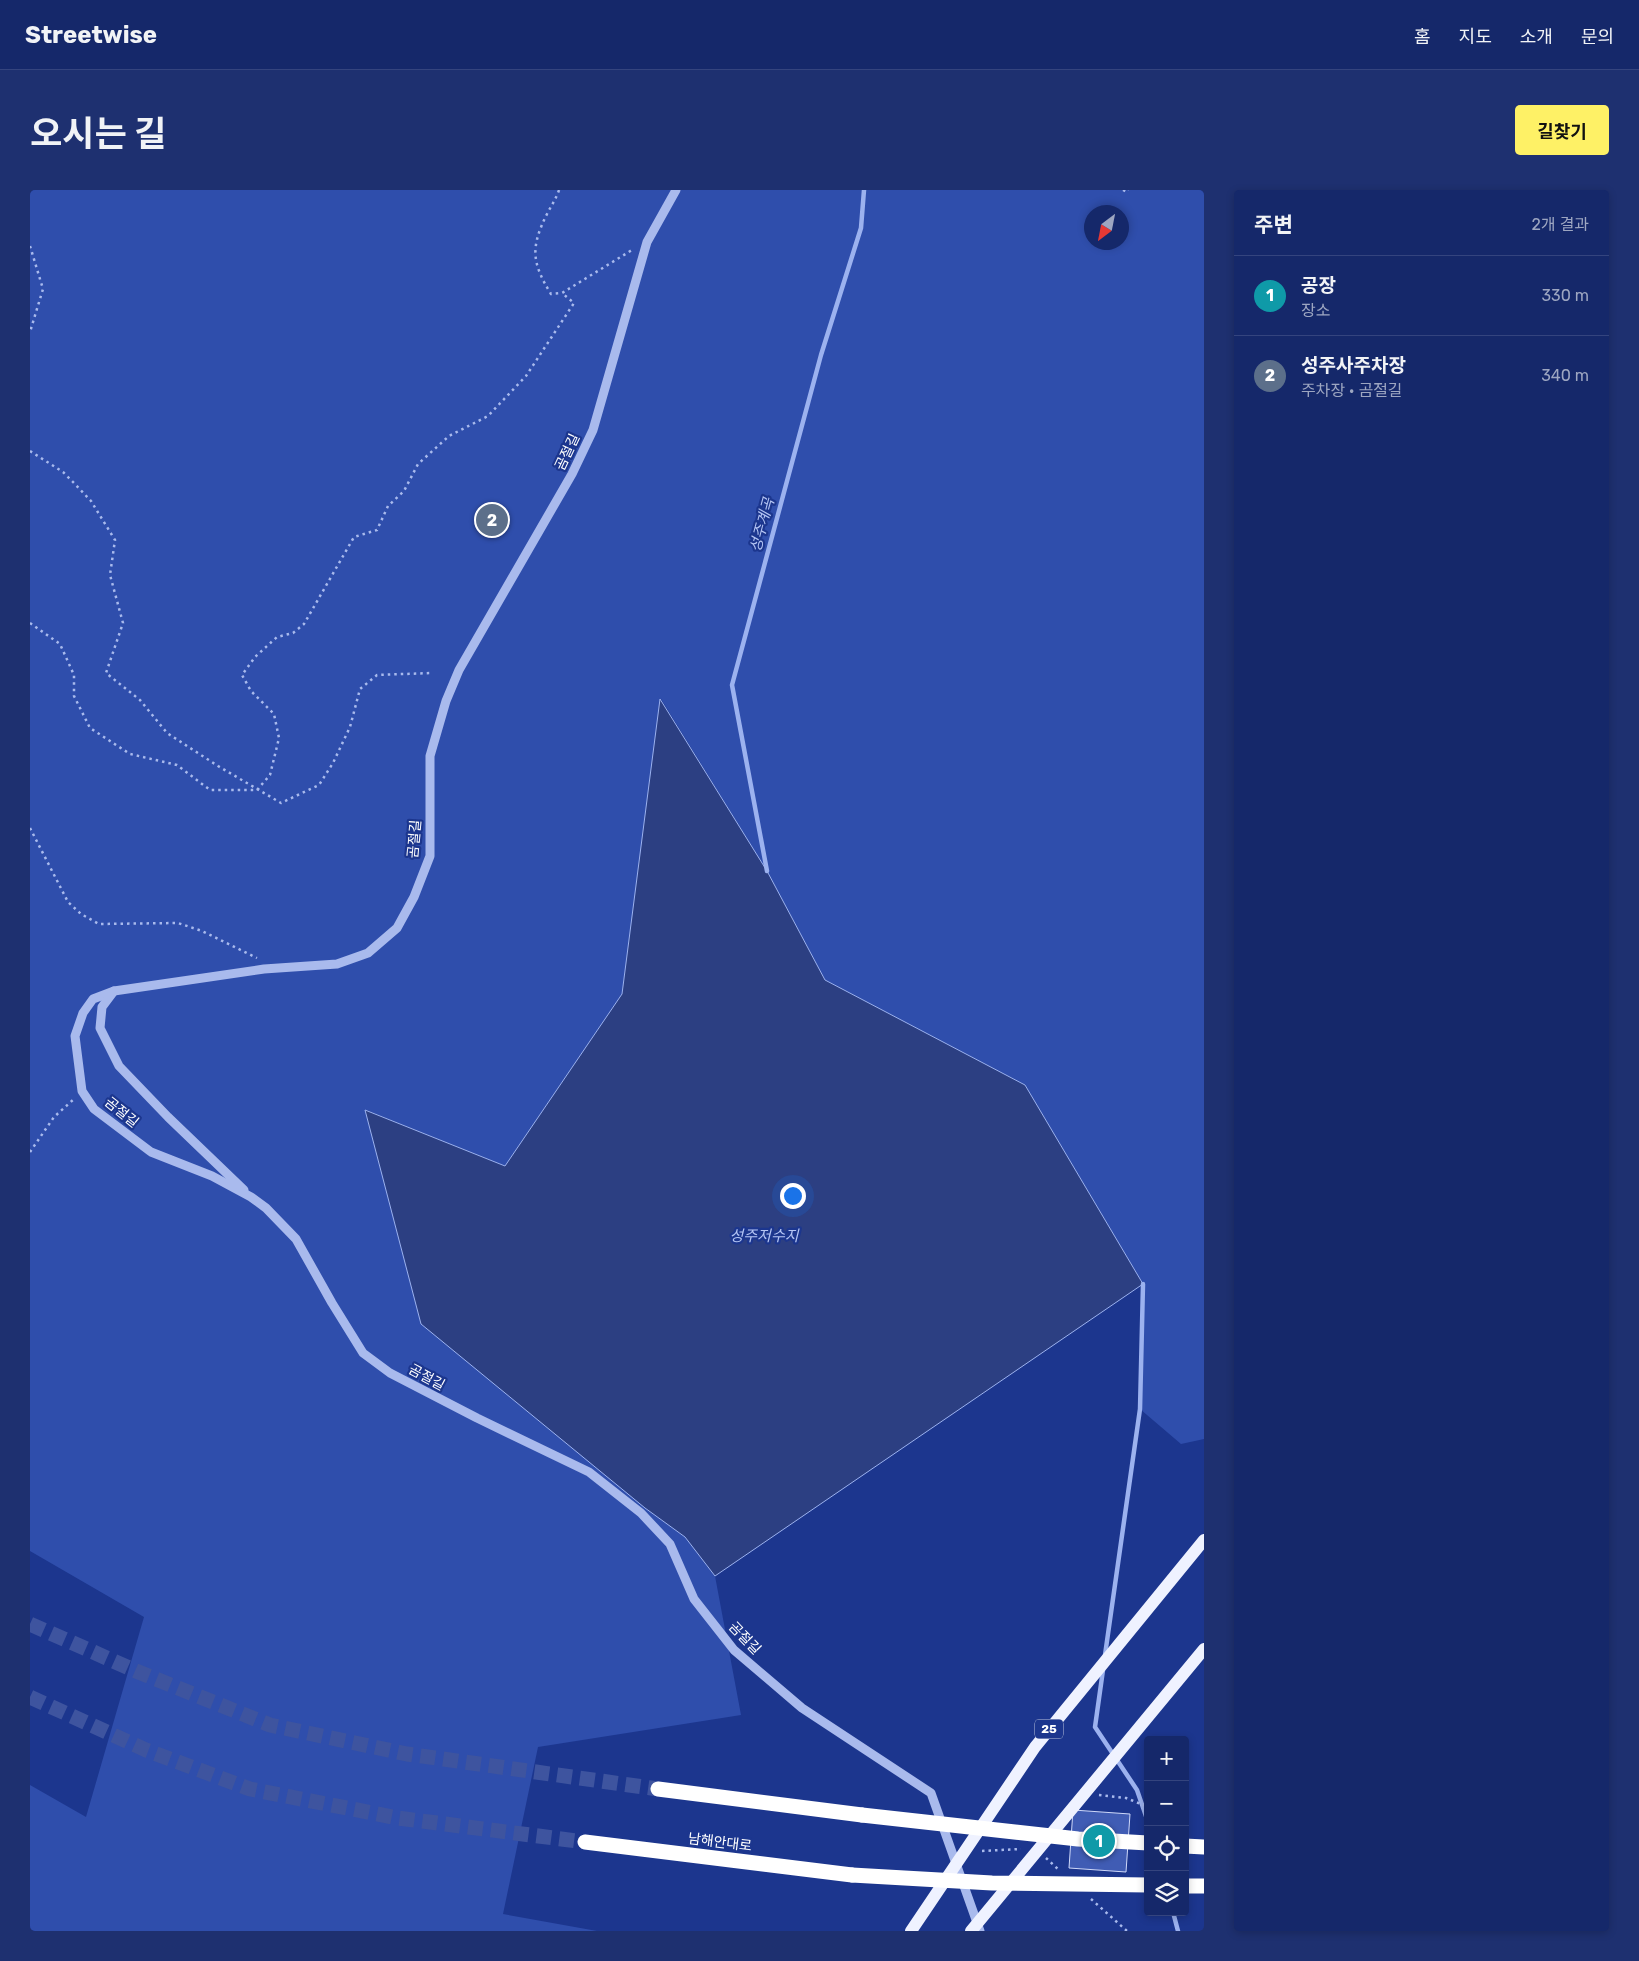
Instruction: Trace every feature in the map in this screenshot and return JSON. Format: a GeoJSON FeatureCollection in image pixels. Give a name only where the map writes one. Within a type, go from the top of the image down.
{"type":"FeatureCollection","features":[{"type":"Feature","properties":{"kind":"highway"},"geometry":{"type":"LineString","coordinates":[[658,1789],[862,1815],[1078,1839],[1144,1843]]}},
{"type":"Feature","properties":{"kind":"highway","name":"남해안대로"},"geometry":{"type":"LineString","coordinates":[[585,1842],[852,1875],[992,1883],[1144,1885]]}},
{"type":"Feature","properties":{"kind":"highway"},"geometry":{"type":"LineString","coordinates":[[1189,1846],[1204,1847]]}},
{"type":"Feature","properties":{"kind":"highway"},"geometry":{"type":"LineString","coordinates":[[1189,1886],[1204,1886]]}},
{"type":"Feature","properties":{"kind":"main road","name":"25"},"geometry":{"type":"LineString","coordinates":[[911,1931],[1035,1747],[1204,1540]]}},
{"type":"Feature","properties":{"kind":"main road"},"geometry":{"type":"LineString","coordinates":[[971,1931],[1204,1650]]}},
{"type":"Feature","properties":{"kind":"street","name":"곰절길"},"geometry":{"type":"LineString","coordinates":[[676,190],[646,242],[593,430],[572,474],[459,670],[446,701],[430,756],[430,856],[414,897],[397,928],[368,954],[337,964],[276,968],[114,991],[93,999],[83,1013],[75,1036],[82,1091],[94,1109],[151,1152],[212,1176],[251,1197],[266,1208],[296,1238],[332,1303],[364,1353],[390,1373],[477,1418],[589,1472],[641,1513],[670,1544],[694,1599],[734,1650],[802,1708],[931,1793],[980,1931]]}},
{"type":"Feature","properties":{"kind":"street"},"geometry":{"type":"LineString","coordinates":[[114,991],[102,1007],[100,1028],[119,1066],[168,1117],[251,1197]]}},
{"type":"Feature","properties":{"kind":"path"},"geometry":{"type":"LineString","coordinates":[[559,190],[535,242],[536,264],[551,294],[562,293],[646,242]]}},
{"type":"Feature","properties":{"kind":"path"},"geometry":{"type":"LineString","coordinates":[[1123,190],[1127,192],[1128,190]]}},
{"type":"Feature","properties":{"kind":"path"},"geometry":{"type":"LineString","coordinates":[[30,246],[43,289],[30,332]]}},
{"type":"Feature","properties":{"kind":"path"},"geometry":{"type":"LineString","coordinates":[[30,623],[60,644],[74,675],[74,696],[90,728],[130,754],[176,765],[210,790],[256,790],[270,774],[279,738],[274,714],[251,691],[242,675],[255,657],[277,638],[293,633],[304,624],[354,538],[378,530],[388,506],[404,490],[418,464],[449,436],[488,416],[526,376],[574,303],[562,293]]}},
{"type":"Feature","properties":{"kind":"path"},"geometry":{"type":"LineString","coordinates":[[30,451],[63,472],[74,483],[91,501],[115,540],[110,575],[123,623],[106,673],[140,700],[167,733],[256,790],[281,803],[319,785],[333,763],[350,727],[360,689],[376,675],[431,673]]}},
{"type":"Feature","properties":{"kind":"path"},"geometry":{"type":"LineString","coordinates":[[30,828],[68,902],[81,914],[99,924],[178,923],[210,935],[276,968]]}},
{"type":"Feature","properties":{"kind":"path"},"geometry":{"type":"LineString","coordinates":[[30,1152],[54,1117],[82,1091]]}},
{"type":"Feature","properties":{"kind":"shaded area"},"geometry":{"type":"Polygon","coordinates":[[[30,190],[1204,190],[1204,1439],[1181,1444],[1140,1409],[1143,1284],[1025,1085],[825,980],[767,871],[661,699],[622,994],[505,1166],[366,1110],[645,1508],[685,1537],[715,1576],[741,1715],[538,1747],[503,1914],[597,1931],[30,1931],[30,1785],[86,1817],[144,1617],[30,1551],[30,190]]]}},
{"type":"Feature","properties":{"kind":"water","name":"성주저수지"},"geometry":{"type":"Polygon","coordinates":[[[660,699],[767,871],[825,980],[1025,1085],[1143,1284],[715,1576],[685,1537],[645,1508],[421,1324],[365,1110],[505,1166],[622,994],[660,699]]]}},
{"type":"Feature","properties":{"kind":"building"},"geometry":{"type":"Polygon","coordinates":[[[1073,1810],[1130,1814],[1126,1872],[1069,1868],[1073,1810]]]}},
{"type":"Feature","properties":{"kind":"waterway","name":"성주계곡"},"geometry":{"type":"LineString","coordinates":[[767,871],[732,685],[821,355],[861,228],[864,190]]}},
{"type":"Feature","properties":{"kind":"waterway"},"geometry":{"type":"LineString","coordinates":[[1105,1655],[1140,1409],[1143,1284]]}},
{"type":"Feature","properties":{"kind":"waterway"},"geometry":{"type":"LineString","coordinates":[[1103,1670],[1095,1727],[1137,1790],[1144,1810]]}},
{"type":"Feature","properties":{"kind":"waterway"},"geometry":{"type":"LineString","coordinates":[[1174,1916],[1178,1931]]}},
{"type":"Feature","properties":{"kind":"tunnel"},"geometry":{"type":"LineString","coordinates":[[30,1624],[136,1671],[270,1725],[407,1754],[658,1789]]}},
{"type":"Feature","properties":{"kind":"tunnel"},"geometry":{"type":"LineString","coordinates":[[30,1697],[146,1750],[250,1789],[398,1818],[585,1842]]}},
{"type":"Feature","properties":{"kind":"place","name":"성주사주차장"},"geometry":{"type":"Point","coordinates":[492,520]}},
{"type":"Feature","properties":{"kind":"place","name":"공장"},"geometry":{"type":"Point","coordinates":[1099,1841]}}]}
